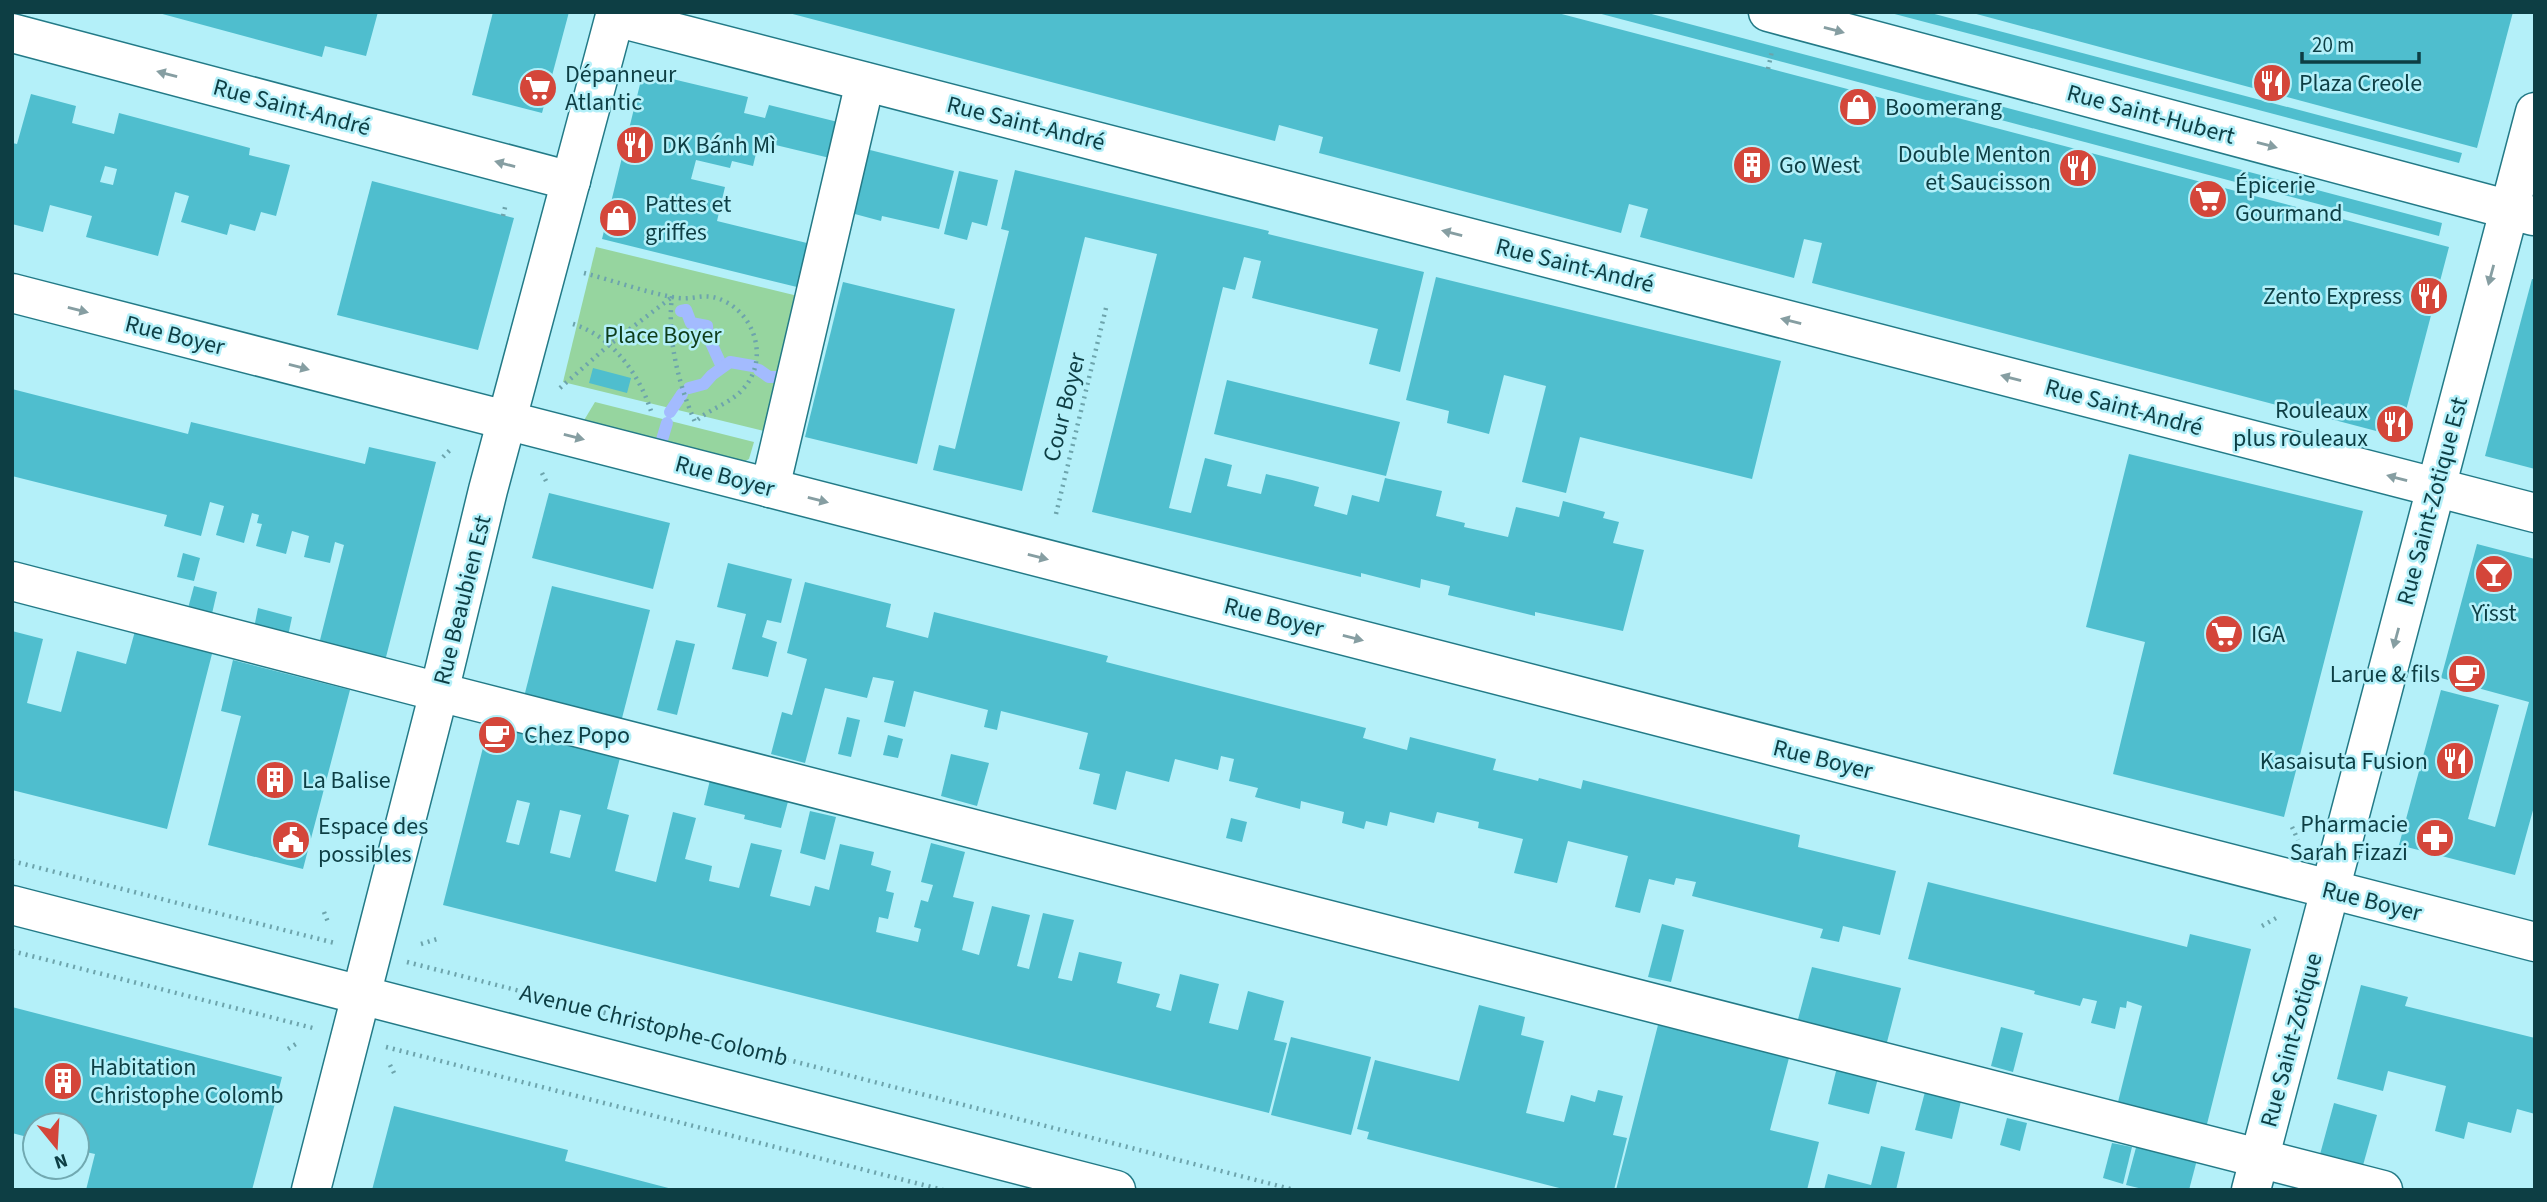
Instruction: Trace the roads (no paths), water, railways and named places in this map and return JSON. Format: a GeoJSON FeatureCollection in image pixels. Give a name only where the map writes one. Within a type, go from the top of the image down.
{"type":"FeatureCollection","features":[{"type":"Feature","properties":{"kind":"street","name":"Rue Saint-Hubert"},"geometry":{"type":"LineString","coordinates":[[1768,12],[2522,213]]}},
{"type":"Feature","properties":{"kind":"street","name":"Rue Saint-André"},"geometry":{"type":"LineString","coordinates":[[616,14],[865,82],[2535,513]]}},
{"type":"Feature","properties":{"kind":"street","name":"Rue Beaubien Est"},"geometry":{"type":"LineString","coordinates":[[311,1190],[507,421],[616,14]]}},
{"type":"Feature","properties":{"kind":"street","name":"Rue Saint-André"},"geometry":{"type":"LineString","coordinates":[[12,33],[571,181]]}},
{"type":"Feature","properties":{"kind":"street"},"geometry":{"type":"LineString","coordinates":[[770,488],[865,82]]}},
{"type":"Feature","properties":{"kind":"street","name":"Rue Saint-Zotique Est"},"geometry":{"type":"LineString","coordinates":[[2330,890],[2436,488],[2522,213],[2535,112]]}},
{"type":"Feature","properties":{"kind":"street","name":"Rue Boyer"},"geometry":{"type":"LineString","coordinates":[[12,293],[2535,942]]}},
{"type":"Feature","properties":{"kind":"street"},"geometry":{"type":"LineString","coordinates":[[12,581],[2255,1174],[2383,1190]]}},
{"type":"Feature","properties":{"kind":"street","name":"Rue Saint-Zotique"},"geometry":{"type":"LineString","coordinates":[[2255,1174],[2330,890]]}},
{"type":"Feature","properties":{"kind":"street","name":"Avenue Christophe-Colomb"},"geometry":{"type":"LineString","coordinates":[[12,905],[1116,1190]]}},
{"type":"Feature","properties":{"kind":"waterway"},"geometry":{"type":"LineString","coordinates":[[681,311],[686,310],[691,323],[707,326],[708,336],[722,367]]}},
{"type":"Feature","properties":{"kind":"waterway"},"geometry":{"type":"LineString","coordinates":[[689,388],[704,384],[730,362],[753,366]]}},
{"type":"Feature","properties":{"kind":"waterway"},"geometry":{"type":"LineString","coordinates":[[759,370],[769,377],[780,377]]}},
{"type":"Feature","properties":{"kind":"waterway"},"geometry":{"type":"LineString","coordinates":[[670,412],[682,394]]}},
{"type":"Feature","properties":{"kind":"waterway"},"geometry":{"type":"LineString","coordinates":[[661,443],[667,423]]}},
{"type":"Feature","properties":{"kind":"place","name":"Plaza Creole"},"geometry":{"type":"Point","coordinates":[2272,83]}},
{"type":"Feature","properties":{"kind":"place","name":"Dépanneur Atlantic"},"geometry":{"type":"Point","coordinates":[538,88]}},
{"type":"Feature","properties":{"kind":"place","name":"Boomerang"},"geometry":{"type":"Point","coordinates":[1858,107]}},
{"type":"Feature","properties":{"kind":"place","name":"DK Bánh Mì"},"geometry":{"type":"Point","coordinates":[635,145]}},
{"type":"Feature","properties":{"kind":"place","name":"Go West"},"geometry":{"type":"Point","coordinates":[1752,165]}},
{"type":"Feature","properties":{"kind":"place","name":"Double Menton et Saucisson"},"geometry":{"type":"Point","coordinates":[2078,168]}},
{"type":"Feature","properties":{"kind":"place","name":"Épicerie Gourmand"},"geometry":{"type":"Point","coordinates":[2208,199]}},
{"type":"Feature","properties":{"kind":"place","name":"Pattes et griffes"},"geometry":{"type":"Point","coordinates":[618,218]}},
{"type":"Feature","properties":{"kind":"place","name":"Zento Express"},"geometry":{"type":"Point","coordinates":[2429,296]}},
{"type":"Feature","properties":{"kind":"place","name":"Rouleaux plus rouleaux"},"geometry":{"type":"Point","coordinates":[2395,424]}},
{"type":"Feature","properties":{"kind":"place","name":"Yïsst"},"geometry":{"type":"Point","coordinates":[2494,574]}},
{"type":"Feature","properties":{"kind":"place","name":"IGA"},"geometry":{"type":"Point","coordinates":[2224,634]}},
{"type":"Feature","properties":{"kind":"place","name":"Larue & fils"},"geometry":{"type":"Point","coordinates":[2467,674]}},
{"type":"Feature","properties":{"kind":"place","name":"Chez Popo"},"geometry":{"type":"Point","coordinates":[497,735]}},
{"type":"Feature","properties":{"kind":"place","name":"Kasaisuta Fusion"},"geometry":{"type":"Point","coordinates":[2455,761]}},
{"type":"Feature","properties":{"kind":"place","name":"La Balise"},"geometry":{"type":"Point","coordinates":[275,780]}},
{"type":"Feature","properties":{"kind":"place","name":"Pharmacie Sarah Fizazi"},"geometry":{"type":"Point","coordinates":[2435,838]}},
{"type":"Feature","properties":{"kind":"place","name":"Espace des possibles"},"geometry":{"type":"Point","coordinates":[291,840]}},
{"type":"Feature","properties":{"kind":"place","name":"Habitation Christophe Colomb"},"geometry":{"type":"Point","coordinates":[63,1081]}},
{"type":"Feature","properties":{"kind":"park label","name":"Place Boyer"},"geometry":{"type":"Point","coordinates":[663,335]}}]}
